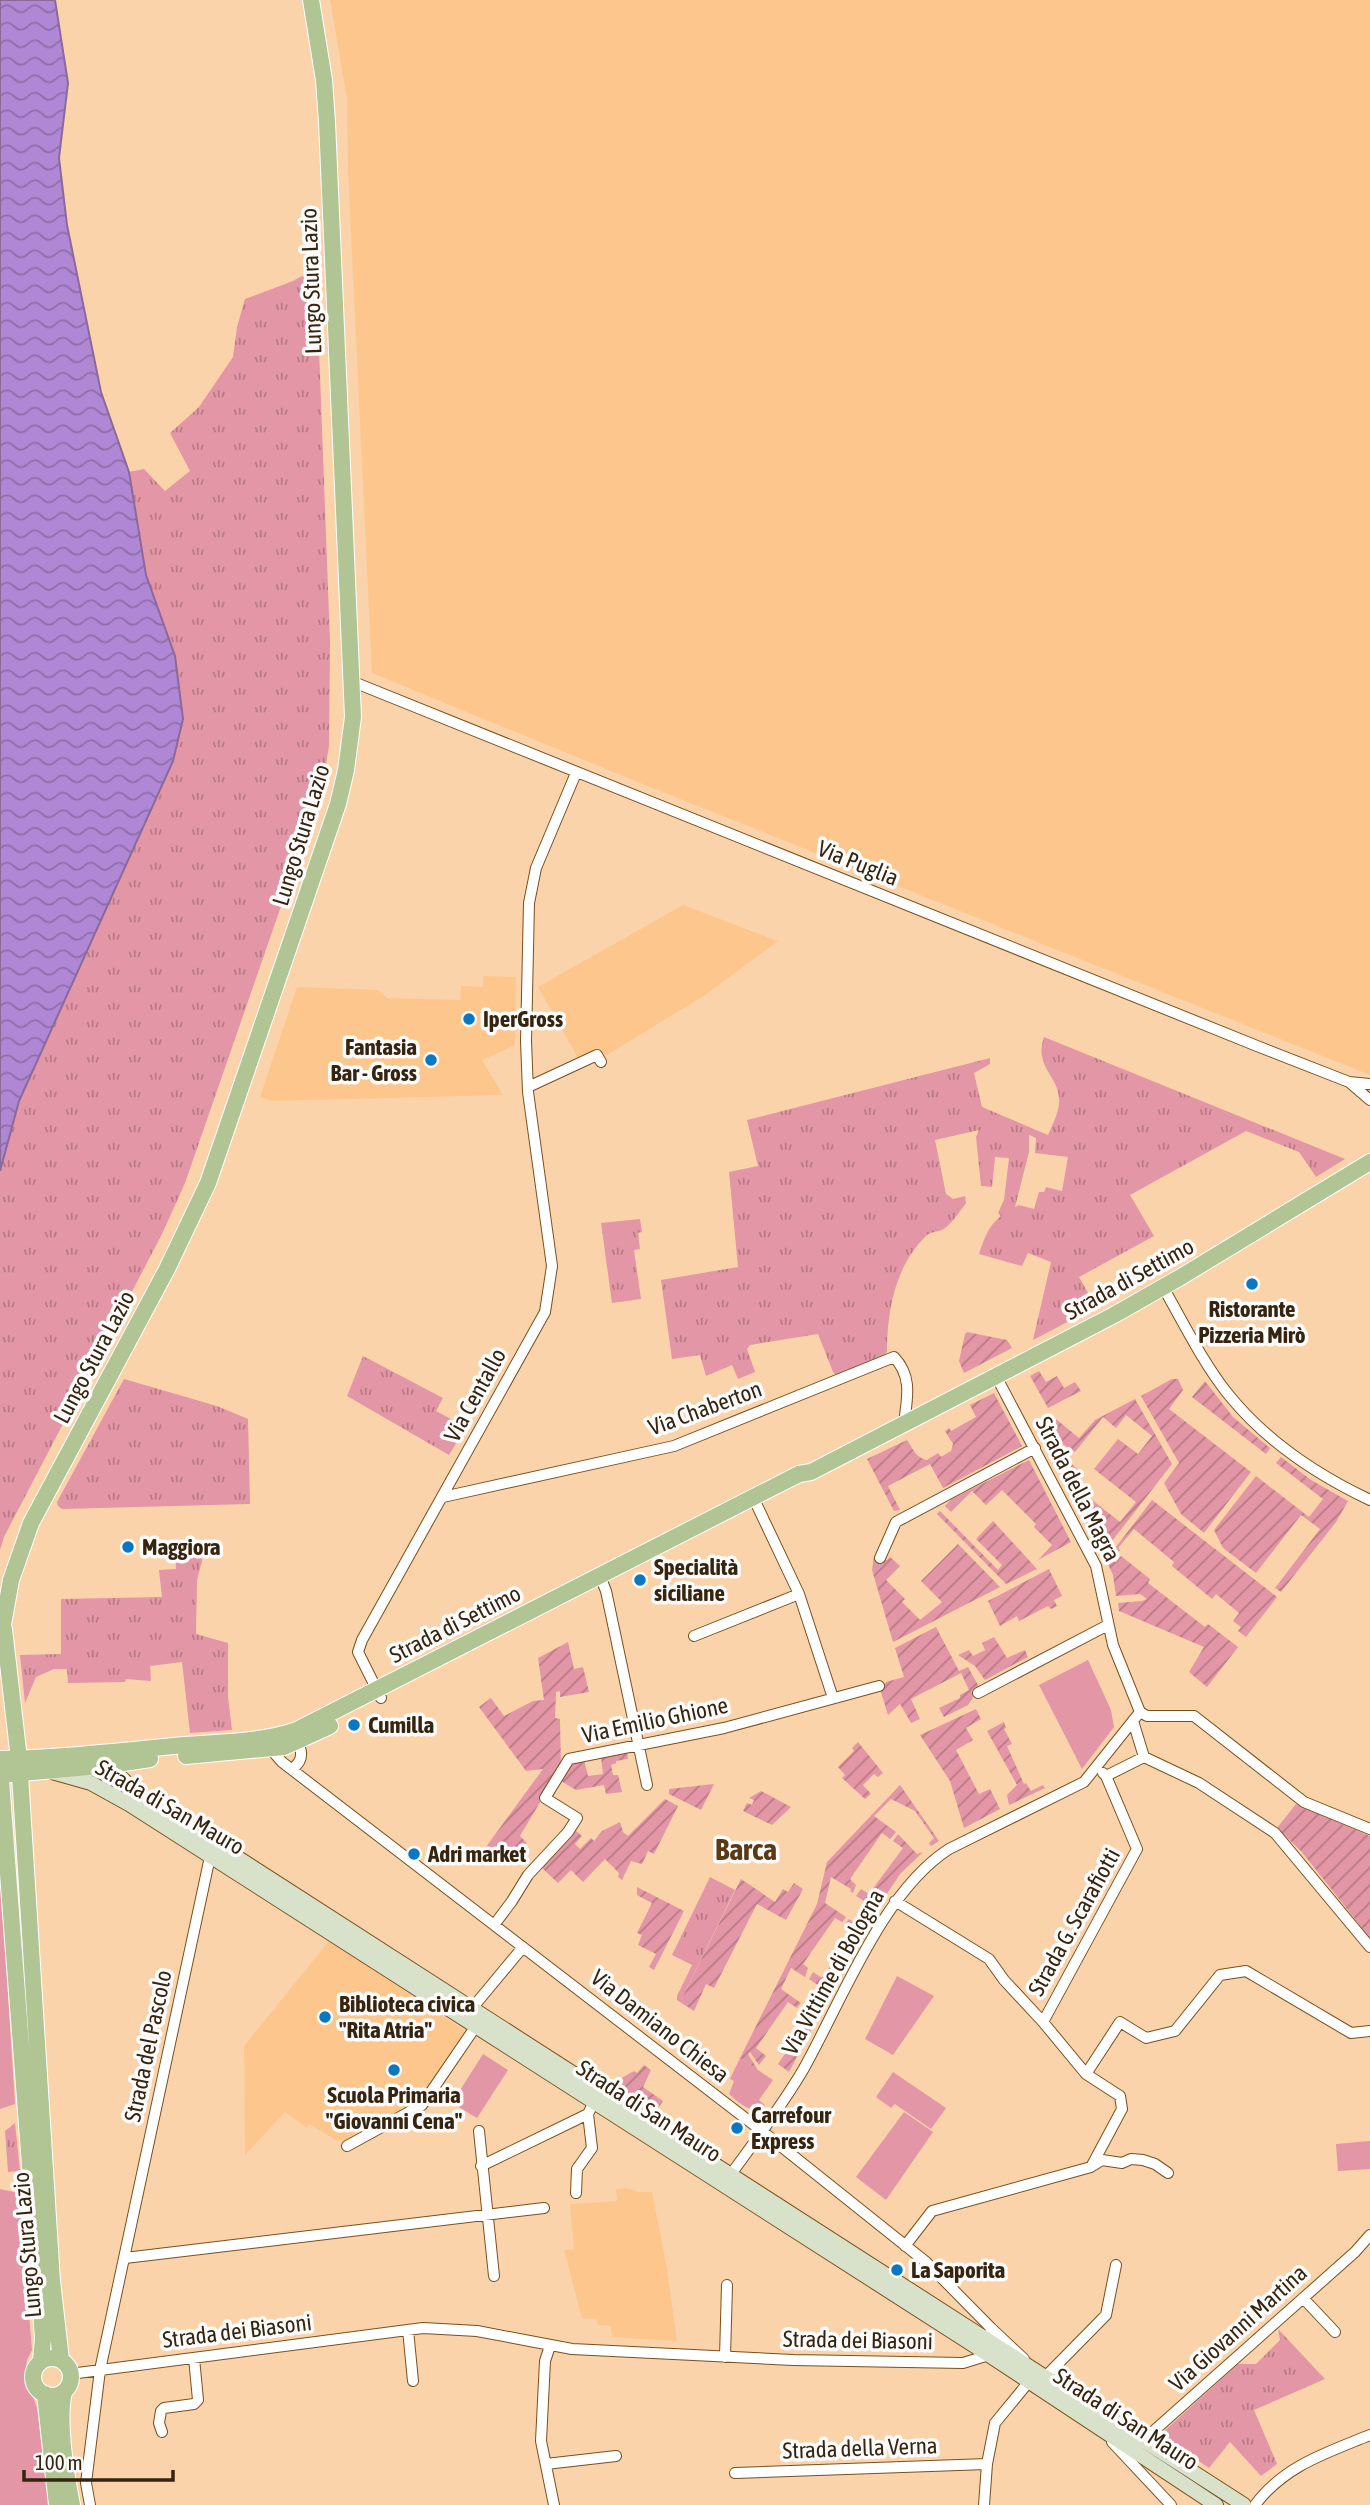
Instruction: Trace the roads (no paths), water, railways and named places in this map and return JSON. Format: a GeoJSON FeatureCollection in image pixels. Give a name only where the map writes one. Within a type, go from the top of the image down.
{"type":"FeatureCollection","features":[{"type":"Feature","properties":{"kind":"main road","name":"Lungo Stura Lazio"},"geometry":{"type":"LineString","coordinates":[[0,1641],[11,1580],[31,1523],[188,1227],[220,1150],[338,804],[346,770],[352,722],[351,681],[327,122],[324,80],[311,0]]}},
{"type":"Feature","properties":{"kind":"main road","name":"Strada di Settimo"},"geometry":{"type":"LineString","coordinates":[[105,1759],[136,1760],[266,1744],[294,1737],[755,1501],[799,1474],[811,1472],[1163,1287],[1370,1163]]}},
{"type":"Feature","properties":{"kind":"main road","name":"Lungo Stura Lazio"},"geometry":{"type":"LineString","coordinates":[[3,1623],[8,1646],[19,1766],[51,2268],[61,2360],[69,2368],[70,2374]]}},
{"type":"Feature","properties":{"kind":"main road","name":"Strada di Settimo"},"geometry":{"type":"LineString","coordinates":[[105,1759],[266,1744]]}},
{"type":"Feature","properties":{"kind":"main road"},"geometry":{"type":"LineString","coordinates":[[0,1775],[19,1766],[105,1759]]}},
{"type":"Feature","properties":{"kind":"main road"},"geometry":{"type":"LineString","coordinates":[[0,1760],[50,1771],[105,1759]]}},
{"type":"Feature","properties":{"kind":"main road","name":"Strada di San Mauro"},"geometry":{"type":"LineString","coordinates":[[105,1759],[131,1788],[212,1849],[471,2017],[732,2174],[990,2342],[1103,2432],[1216,2505]]}},
{"type":"Feature","properties":{"kind":"main road","name":"Lungo Stura Lazio"},"geometry":{"type":"LineString","coordinates":[[0,1760],[2,1827],[43,2338],[41,2361],[35,2368],[33,2380],[45,2394],[57,2505]]}},
{"type":"Feature","properties":{"kind":"main road"},"geometry":{"type":"LineString","coordinates":[[131,1788],[128,1774],[136,1760]]}},
{"type":"Feature","properties":{"kind":"main road","name":"Strada di San Mauro"},"geometry":{"type":"LineString","coordinates":[[50,1771],[91,1783],[212,1849]]}},
{"type":"Feature","properties":{"kind":"main road","name":"Strada di San Mauro"},"geometry":{"type":"LineString","coordinates":[[471,2017],[591,2108],[990,2342]]}},
{"type":"Feature","properties":{"kind":"main road"},"geometry":{"type":"LineString","coordinates":[[41,2361],[49,2358],[61,2360]]}},
{"type":"Feature","properties":{"kind":"main road"},"geometry":{"type":"LineString","coordinates":[[70,2374],[62,2406],[72,2505]]}},
{"type":"Feature","properties":{"kind":"main road","name":"Strada di San Mauro"},"geometry":{"type":"LineString","coordinates":[[1037,2377],[1244,2505]]}},
{"type":"Feature","properties":{"kind":"main road"},"geometry":{"type":"LineString","coordinates":[[45,2394],[56,2395],[64,2392]]}},
{"type":"Feature","properties":{"kind":"street","name":"Via Puglia"},"geometry":{"type":"LineString","coordinates":[[351,681],[1349,1082],[1370,1084]]}},
{"type":"Feature","properties":{"kind":"street","name":"Via Centallo"},"geometry":{"type":"LineString","coordinates":[[379,1694],[358,1652],[362,1640],[545,1312],[552,1266],[528,1087],[525,1031],[529,903],[536,867],[576,773]]}},
{"type":"Feature","properties":{"kind":"street"},"geometry":{"type":"LineString","coordinates":[[528,1087],[597,1055],[601,1062]]}},
{"type":"Feature","properties":{"kind":"street","name":"Via Puglia"},"geometry":{"type":"LineString","coordinates":[[1349,1082],[1370,1100]]}},
{"type":"Feature","properties":{"kind":"street"},"geometry":{"type":"LineString","coordinates":[[1163,1287],[1224,1388],[1240,1407],[1316,1472],[1370,1500]]}},
{"type":"Feature","properties":{"kind":"street","name":"Via Chaberton"},"geometry":{"type":"LineString","coordinates":[[443,1497],[674,1446],[894,1357],[908,1380],[904,1423]]}},
{"type":"Feature","properties":{"kind":"street","name":"Strada della Magra"},"geometry":{"type":"LineString","coordinates":[[996,1376],[1100,1575],[1108,1625],[1137,1716],[1144,1757]]}},
{"type":"Feature","properties":{"kind":"street"},"geometry":{"type":"LineString","coordinates":[[880,1558],[896,1522],[1035,1448]]}},
{"type":"Feature","properties":{"kind":"street"},"geometry":{"type":"LineString","coordinates":[[755,1501],[799,1594],[833,1698]]}},
{"type":"Feature","properties":{"kind":"street"},"geometry":{"type":"LineString","coordinates":[[602,1580],[647,1785]]}},
{"type":"Feature","properties":{"kind":"street"},"geometry":{"type":"LineString","coordinates":[[694,1636],[799,1594]]}},
{"type":"Feature","properties":{"kind":"street"},"geometry":{"type":"LineString","coordinates":[[978,1693],[1108,1625]]}},
{"type":"Feature","properties":{"kind":"street","name":"Via Emilio Ghione"},"geometry":{"type":"LineString","coordinates":[[494,1925],[528,1875],[568,1832],[577,1818],[545,1798],[569,1759],[724,1728],[879,1686]]}},
{"type":"Feature","properties":{"kind":"street"},"geometry":{"type":"LineString","coordinates":[[1137,1716],[1194,1716],[1304,1801],[1370,1829]]}},
{"type":"Feature","properties":{"kind":"street","name":"Via Vittime di Bologna"},"geometry":{"type":"LineString","coordinates":[[723,2186],[802,2072],[895,1901],[905,1888],[935,1858],[956,1845],[1084,1782],[1137,1716]]}},
{"type":"Feature","properties":{"kind":"street"},"geometry":{"type":"LineString","coordinates":[[292,1769],[300,1761],[302,1750],[294,1737]]}},
{"type":"Feature","properties":{"kind":"street","name":"Via Damiano Chiesa"},"geometry":{"type":"LineString","coordinates":[[266,1744],[292,1769],[762,2131],[926,2262],[990,2342]]}},
{"type":"Feature","properties":{"kind":"street"},"geometry":{"type":"LineString","coordinates":[[1106,1776],[1144,1757],[1199,1783],[1275,1833],[1370,1947]]}},
{"type":"Feature","properties":{"kind":"street","name":"Strada G. Scarafiotti"},"geometry":{"type":"LineString","coordinates":[[1043,2022],[1137,1849],[1106,1776],[1097,1767]]}},
{"type":"Feature","properties":{"kind":"street","name":"Strada del Pascolo"},"geometry":{"type":"LineString","coordinates":[[90,2505],[86,2483],[100,2370],[212,1849]]}},
{"type":"Feature","properties":{"kind":"street","name":"Strada G. Scarafiotti"},"geometry":{"type":"LineString","coordinates":[[895,1901],[989,1959],[1086,2074],[1120,2096],[1122,2109],[1091,2167]]}},
{"type":"Feature","properties":{"kind":"street"},"geometry":{"type":"LineString","coordinates":[[970,1947],[979,1937]]}},
{"type":"Feature","properties":{"kind":"street"},"geometry":{"type":"LineString","coordinates":[[347,2146],[422,2105],[471,2017],[523,1947]]}},
{"type":"Feature","properties":{"kind":"street"},"geometry":{"type":"LineString","coordinates":[[1086,2074],[1121,2022],[1146,2038],[1175,2032],[1220,1975],[1246,1971],[1351,2033],[1370,2031]]}},
{"type":"Feature","properties":{"kind":"street"},"geometry":{"type":"LineString","coordinates":[[481,2166],[591,2108],[592,2148],[577,2169],[576,2193]]}},
{"type":"Feature","properties":{"kind":"street"},"geometry":{"type":"LineString","coordinates":[[479,2131],[494,2276]]}},
{"type":"Feature","properties":{"kind":"street"},"geometry":{"type":"LineString","coordinates":[[905,2246],[932,2211],[1091,2167],[1102,2160],[1122,2163],[1131,2158],[1156,2164],[1168,2173]]}},
{"type":"Feature","properties":{"kind":"street"},"geometry":{"type":"LineString","coordinates":[[125,2258],[544,2208]]}},
{"type":"Feature","properties":{"kind":"street","name":"Via Giovanni Martina"},"geometry":{"type":"LineString","coordinates":[[1132,2451],[1355,2252],[1370,2235]]}},
{"type":"Feature","properties":{"kind":"street"},"geometry":{"type":"LineString","coordinates":[[984,2505],[987,2464],[995,2423],[1037,2377],[1106,2315],[1116,2266]]}},
{"type":"Feature","properties":{"kind":"street"},"geometry":{"type":"LineString","coordinates":[[725,2357],[727,2285]]}},
{"type":"Feature","properties":{"kind":"street"},"geometry":{"type":"LineString","coordinates":[[1303,2298],[1335,2332]]}},
{"type":"Feature","properties":{"kind":"street","name":"Strada dei Biasoni"},"geometry":{"type":"LineString","coordinates":[[70,2374],[423,2328],[477,2331],[550,2346],[793,2360],[963,2363],[990,2342]]}},
{"type":"Feature","properties":{"kind":"street"},"geometry":{"type":"LineString","coordinates":[[408,2330],[414,2381]]}},
{"type":"Feature","properties":{"kind":"street"},"geometry":{"type":"LineString","coordinates":[[550,2346],[545,2361],[541,2441],[554,2505]]}},
{"type":"Feature","properties":{"kind":"street"},"geometry":{"type":"LineString","coordinates":[[162,2432],[159,2423],[164,2408],[194,2404],[198,2399],[194,2358]]}},
{"type":"Feature","properties":{"kind":"street"},"geometry":{"type":"LineString","coordinates":[[1103,2432],[1171,2505]]}},
{"type":"Feature","properties":{"kind":"street"},"geometry":{"type":"LineString","coordinates":[[1255,2505],[1278,2479],[1292,2469],[1370,2435]]}},
{"type":"Feature","properties":{"kind":"street"},"geometry":{"type":"LineString","coordinates":[[546,2464],[615,2455]]}},
{"type":"Feature","properties":{"kind":"street","name":"Strada della Verna"},"geometry":{"type":"LineString","coordinates":[[735,2473],[987,2464]]}},
{"type":"Feature","properties":{"kind":"water"},"geometry":{"type":"Polygon","coordinates":[[[0,0],[55,0],[68,83],[59,158],[67,225],[101,392],[129,472],[146,575],[175,656],[183,719],[173,761],[19,1101],[0,1171],[0,0]]]}},
{"type":"Feature","properties":{"kind":"place","name":"IperGross"},"geometry":{"type":"Point","coordinates":[469,1019]}},
{"type":"Feature","properties":{"kind":"place","name":"Fantasia Bar - Gross"},"geometry":{"type":"Point","coordinates":[431,1060]}},
{"type":"Feature","properties":{"kind":"place","name":"Ristorante Pizzeria Mirò"},"geometry":{"type":"Point","coordinates":[1252,1284]}},
{"type":"Feature","properties":{"kind":"place","name":"Maggiora"},"geometry":{"type":"Point","coordinates":[128,1547]}},
{"type":"Feature","properties":{"kind":"place","name":"Specialità siciliane"},"geometry":{"type":"Point","coordinates":[640,1580]}},
{"type":"Feature","properties":{"kind":"place","name":"Cumilla"},"geometry":{"type":"Point","coordinates":[354,1725]}},
{"type":"Feature","properties":{"kind":"place","name":"Adri market"},"geometry":{"type":"Point","coordinates":[414,1854]}},
{"type":"Feature","properties":{"kind":"place","name":"Biblioteca civica \"Rita Atria\""},"geometry":{"type":"Point","coordinates":[325,2017]}},
{"type":"Feature","properties":{"kind":"place","name":"Scuola Primaria \"Giovanni Cena\""},"geometry":{"type":"Point","coordinates":[394,2070]}},
{"type":"Feature","properties":{"kind":"place","name":"Carrefour Express"},"geometry":{"type":"Point","coordinates":[737,2128]}},
{"type":"Feature","properties":{"kind":"place","name":"La Saporita"},"geometry":{"type":"Point","coordinates":[897,2270]}},
{"type":"Feature","properties":{"kind":"district","name":"Barca"},"geometry":{"type":"Point","coordinates":[746,1850]}}]}
